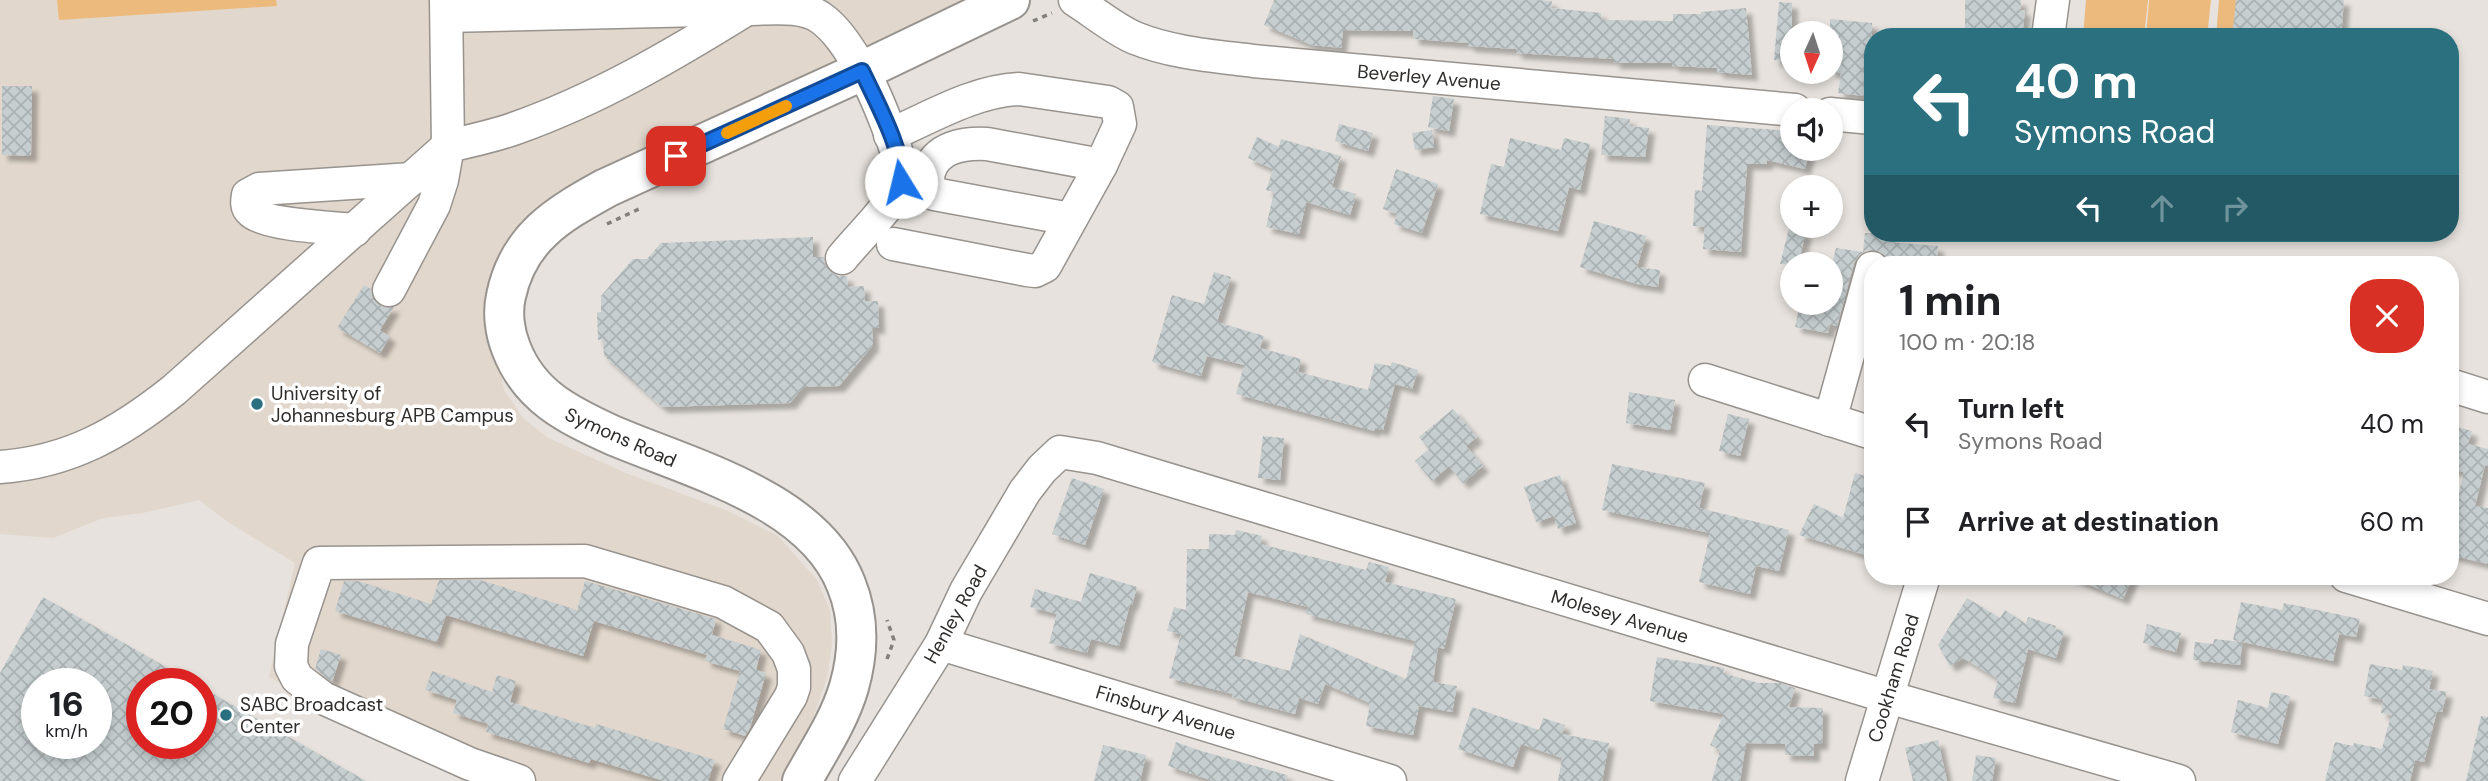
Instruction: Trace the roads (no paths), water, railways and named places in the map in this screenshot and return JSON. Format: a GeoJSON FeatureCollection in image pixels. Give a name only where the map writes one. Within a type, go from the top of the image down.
{"type":"FeatureCollection","features":[{"type":"Feature","properties":{"kind":"main road","name":"Symons Road"},"geometry":{"type":"LineString","coordinates":[[836,723],[854,669],[857,629],[850,593],[831,555],[802,524],[767,502],[579,420],[556,407],[528,380],[515,359],[506,329],[505,302],[514,268],[523,251],[570,207],[862,71],[1021,11]]}},
{"type":"Feature","properties":{"kind":"main road"},"geometry":{"type":"LineString","coordinates":[[802,781],[836,723]]}},
{"type":"Feature","properties":{"kind":"main road"},"geometry":{"type":"LineString","coordinates":[[824,781],[836,723]]}},
{"type":"Feature","properties":{"kind":"street"},"geometry":{"type":"LineString","coordinates":[[2049,28],[2053,0]]}},
{"type":"Feature","properties":{"kind":"street","name":"Beverley Avenue"},"geometry":{"type":"LineString","coordinates":[[1076,1],[1132,37],[1156,46],[1191,52],[1253,61],[1780,109]]}},
{"type":"Feature","properties":{"kind":"street"},"geometry":{"type":"LineString","coordinates":[[388,290],[434,205],[442,180],[448,146],[447,8],[820,7],[820,17],[837,34],[862,71],[903,171],[894,196],[842,258]]}},
{"type":"Feature","properties":{"kind":"street"},"geometry":{"type":"LineString","coordinates":[[0,467],[31,464],[67,454],[115,433],[142,416],[448,146],[515,129],[592,97],[676,53],[748,9]]}},
{"type":"Feature","properties":{"kind":"street"},"geometry":{"type":"LineString","coordinates":[[890,135],[982,96],[1005,90],[1019,89],[1108,102],[1117,107],[1120,116],[1120,124],[1101,165],[1045,266],[1035,271],[893,244]]}},
{"type":"Feature","properties":{"kind":"street"},"geometry":{"type":"LineString","coordinates":[[1843,115],[1864,117]]}},
{"type":"Feature","properties":{"kind":"street"},"geometry":{"type":"LineString","coordinates":[[1070,219],[934,194],[929,188],[928,177],[933,161],[941,154],[968,144],[987,144],[1101,165]]}},
{"type":"Feature","properties":{"kind":"street"},"geometry":{"type":"LineString","coordinates":[[355,230],[263,218],[251,212],[247,203],[248,195],[259,189],[412,179]]}},
{"type":"Feature","properties":{"kind":"street"},"geometry":{"type":"LineString","coordinates":[[1821,417],[1864,292]]}},
{"type":"Feature","properties":{"kind":"street"},"geometry":{"type":"LineString","coordinates":[[1821,417],[1835,342]]}},
{"type":"Feature","properties":{"kind":"street"},"geometry":{"type":"LineString","coordinates":[[1705,380],[1864,430]]}},
{"type":"Feature","properties":{"kind":"street"},"geometry":{"type":"LineString","coordinates":[[2459,388],[2488,397]]}},
{"type":"Feature","properties":{"kind":"street","name":"Henley Road"},"geometry":{"type":"LineString","coordinates":[[855,781],[941,644],[966,591],[1025,491],[1060,452]]}},
{"type":"Feature","properties":{"kind":"street","name":"Molesey Avenue"},"geometry":{"type":"LineString","coordinates":[[1060,452],[1110,461],[1888,697],[2179,781]]}},
{"type":"Feature","properties":{"kind":"street"},"geometry":{"type":"LineString","coordinates":[[519,781],[470,764],[323,698],[297,678],[291,666],[292,643],[319,563],[585,561],[723,602],[768,627],[788,653],[794,669],[791,696],[739,781]]}},
{"type":"Feature","properties":{"kind":"street","name":"Cookham Road"},"geometry":{"type":"LineString","coordinates":[[1861,781],[1921,585]]}},
{"type":"Feature","properties":{"kind":"street"},"geometry":{"type":"LineString","coordinates":[[2376,585],[2488,619]]}},
{"type":"Feature","properties":{"kind":"street","name":"Finsbury Avenue"},"geometry":{"type":"LineString","coordinates":[[941,644],[1391,781]]}},
{"type":"Feature","properties":{"kind":"place","name":"University of Johannesburg APB Campus"},"geometry":{"type":"Point","coordinates":[257,404]}},
{"type":"Feature","properties":{"kind":"place","name":"SABC Broadcast Center"},"geometry":{"type":"Point","coordinates":[226,715]}}]}
